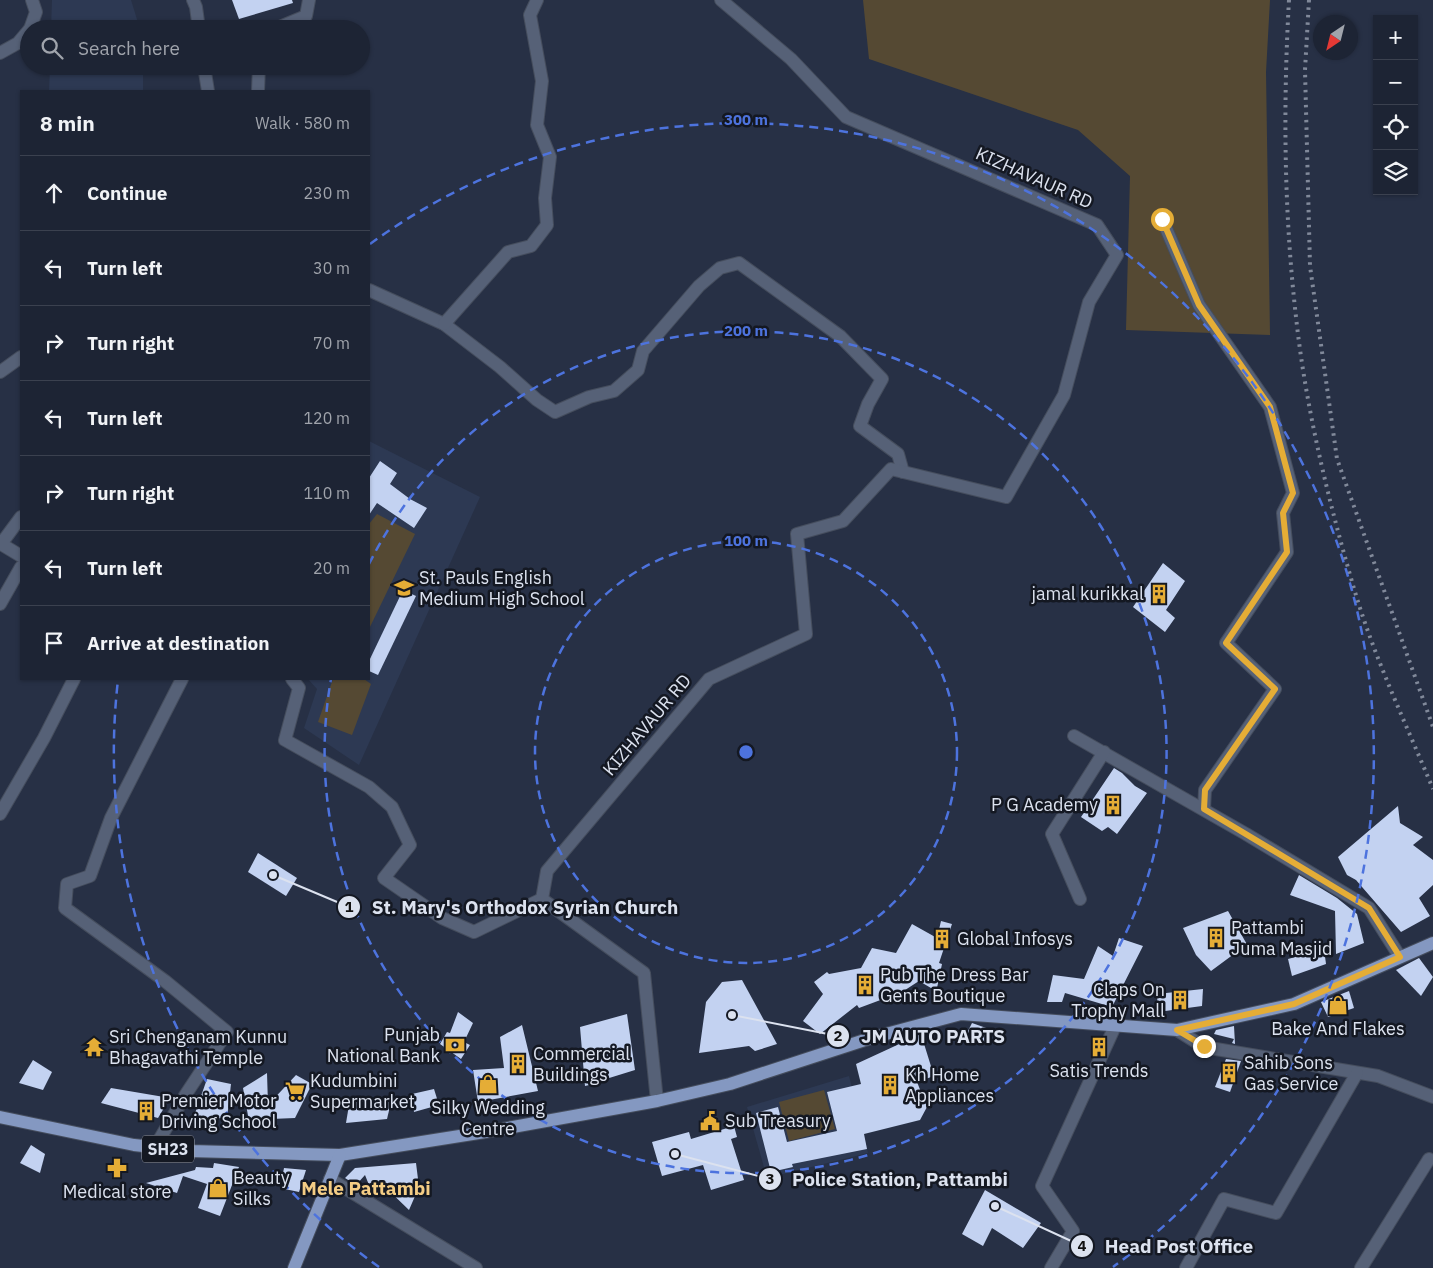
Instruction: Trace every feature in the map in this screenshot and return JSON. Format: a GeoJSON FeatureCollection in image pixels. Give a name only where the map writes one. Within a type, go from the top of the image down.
{"type":"FeatureCollection","features":[{"type":"Feature","properties":{"kind":"main road"},"geometry":{"type":"LineString","coordinates":[[294,1268],[340,1155],[485,1132],[657,1100],[730,1084],[871,1038],[961,1014],[1177,1030],[1294,1004],[1433,943]]}},
{"type":"Feature","properties":{"kind":"main road","name":"SH23"},"geometry":{"type":"LineString","coordinates":[[0,1117],[124,1143],[190,1151],[340,1155]]}},
{"type":"Feature","properties":{"kind":"street"},"geometry":{"type":"LineString","coordinates":[[32,0],[36,12],[33,20]]}},
{"type":"Feature","properties":{"kind":"street"},"geometry":{"type":"LineString","coordinates":[[192,0],[196,7],[198,20]]}},
{"type":"Feature","properties":{"kind":"street"},"geometry":{"type":"LineString","coordinates":[[296,20],[306,16],[309,0]]}},
{"type":"Feature","properties":{"kind":"street"},"geometry":{"type":"LineString","coordinates":[[444,324],[508,252],[531,246],[547,225],[545,198],[550,157],[537,126],[542,81],[530,15],[537,0]]}},
{"type":"Feature","properties":{"kind":"street","name":"KIZHAVAUR RD"},"geometry":{"type":"LineString","coordinates":[[542,899],[547,871],[710,679],[806,634],[797,534],[843,521],[891,469],[1006,497],[1064,395],[1088,302],[1116,255],[1097,225],[846,117],[791,59],[721,0]]}},
{"type":"Feature","properties":{"kind":"street"},"geometry":{"type":"LineString","coordinates":[[0,53],[20,41]]}},
{"type":"Feature","properties":{"kind":"street"},"geometry":{"type":"LineString","coordinates":[[205,75],[208,90]]}},
{"type":"Feature","properties":{"kind":"street"},"geometry":{"type":"LineString","coordinates":[[258,90],[259,75]]}},
{"type":"Feature","properties":{"kind":"street"},"geometry":{"type":"LineString","coordinates":[[1162,219],[1199,305],[1270,407],[1293,493],[1283,513],[1287,552],[1226,643],[1275,689],[1205,790],[1204,809]]}},
{"type":"Feature","properties":{"kind":"street"},"geometry":{"type":"LineString","coordinates":[[370,290],[444,324],[500,367],[537,400],[555,412],[589,397],[614,391],[638,370],[643,351],[699,286],[720,268],[739,263],[840,336],[882,378],[868,404],[860,426],[898,454],[903,472]]}},
{"type":"Feature","properties":{"kind":"street"},"geometry":{"type":"LineString","coordinates":[[0,372],[20,358]]}},
{"type":"Feature","properties":{"kind":"street"},"geometry":{"type":"LineString","coordinates":[[1,543],[20,518]]}},
{"type":"Feature","properties":{"kind":"street"},"geometry":{"type":"LineString","coordinates":[[1,543],[20,555]]}},
{"type":"Feature","properties":{"kind":"street"},"geometry":{"type":"LineString","coordinates":[[1,543],[20,565]]}},
{"type":"Feature","properties":{"kind":"street"},"geometry":{"type":"LineString","coordinates":[[0,604],[20,568]]}},
{"type":"Feature","properties":{"kind":"street"},"geometry":{"type":"LineString","coordinates":[[1,809],[44,738],[73,680]]}},
{"type":"Feature","properties":{"kind":"street"},"geometry":{"type":"LineString","coordinates":[[155,1147],[186,1094],[227,1032],[165,981],[65,908],[66,884],[90,876],[111,818],[181,680]]}},
{"type":"Feature","properties":{"kind":"street"},"geometry":{"type":"LineString","coordinates":[[293,680],[299,688],[285,740],[369,787],[392,807],[410,845],[384,878],[442,918],[474,932],[542,899],[644,973],[657,1100]]}},
{"type":"Feature","properties":{"kind":"street"},"geometry":{"type":"LineString","coordinates":[[1074,736],[1204,809],[1369,908],[1400,957]]}},
{"type":"Feature","properties":{"kind":"street"},"geometry":{"type":"LineString","coordinates":[[1080,899],[1052,834],[1104,752]]}},
{"type":"Feature","properties":{"kind":"street"},"geometry":{"type":"LineString","coordinates":[[1051,1268],[1073,1231],[1042,1186],[1116,1024]]}},
{"type":"Feature","properties":{"kind":"street"},"geometry":{"type":"LineString","coordinates":[[1177,1030],[1204,1046],[1378,1076],[1433,1097]]}},
{"type":"Feature","properties":{"kind":"street"},"geometry":{"type":"LineString","coordinates":[[1186,1268],[1224,1199],[1276,1213],[1357,1073]]}},
{"type":"Feature","properties":{"kind":"street"},"geometry":{"type":"LineString","coordinates":[[1361,1268],[1429,1159]]}},
{"type":"Feature","properties":{"kind":"street"},"geometry":{"type":"LineString","coordinates":[[330,1179],[476,1268]]}},
{"type":"Feature","properties":{"kind":"shaded area"},"geometry":{"type":"Polygon","coordinates":[[[52,0],[131,0],[137,20],[51,20],[52,0]]]}},
{"type":"Feature","properties":{"kind":"shaded area"},"geometry":{"type":"Polygon","coordinates":[[[863,0],[1270,0],[1266,72],[1270,335],[1126,330],[1130,176],[1078,130],[869,59],[863,0]]]}},
{"type":"Feature","properties":{"kind":"shaded area"},"geometry":{"type":"Polygon","coordinates":[[[50,75],[143,75],[143,90],[49,90],[50,75]]]}},
{"type":"Feature","properties":{"kind":"shaded area","name":"St. Pauls English Medium High School"},"geometry":{"type":"Polygon","coordinates":[[[370,442],[480,497],[359,765],[304,728],[317,689],[309,680],[370,680],[370,442]]]}},
{"type":"Feature","properties":{"kind":"shaded area"},"geometry":{"type":"Polygon","coordinates":[[[377,514],[415,534],[370,627],[370,523],[377,514]]]}},
{"type":"Feature","properties":{"kind":"shaded area"},"geometry":{"type":"Polygon","coordinates":[[[333,680],[365,680],[371,684],[352,735],[318,722],[333,680]]]}},
{"type":"Feature","properties":{"kind":"shaded area"},"geometry":{"type":"Polygon","coordinates":[[[849,1076],[868,1153],[767,1178],[747,1107],[849,1076]]]}},
{"type":"Feature","properties":{"kind":"shaded area"},"geometry":{"type":"Polygon","coordinates":[[[824,1090],[835,1129],[789,1141],[779,1102],[824,1090]]]}},
{"type":"Feature","properties":{"kind":"building"},"geometry":{"type":"Polygon","coordinates":[[[232,0],[292,0],[293,3],[239,19],[232,0]]]}},
{"type":"Feature","properties":{"kind":"building"},"geometry":{"type":"Polygon","coordinates":[[[380,461],[397,473],[390,484],[410,499],[427,508],[414,528],[377,503],[370,514],[370,476],[380,461]]]}},
{"type":"Feature","properties":{"kind":"building","name":"jamal kurikkal"},"geometry":{"type":"Polygon","coordinates":[[[1163,563],[1185,581],[1166,610],[1175,618],[1165,632],[1133,607],[1163,563]]]}},
{"type":"Feature","properties":{"kind":"building"},"geometry":{"type":"Polygon","coordinates":[[[403,590],[416,596],[378,675],[370,671],[370,659],[403,590]]]}},
{"type":"Feature","properties":{"kind":"building","name":"P G Academy"},"geometry":{"type":"Polygon","coordinates":[[[1114,768],[1135,786],[1147,793],[1117,834],[1108,827],[1102,831],[1081,817],[1114,768]]]}},
{"type":"Feature","properties":{"kind":"building"},"geometry":{"type":"Polygon","coordinates":[[[1398,806],[1400,823],[1423,837],[1413,845],[1433,860],[1433,885],[1419,898],[1430,916],[1401,932],[1356,880],[1347,875],[1338,857],[1398,806]]]}},
{"type":"Feature","properties":{"kind":"building"},"geometry":{"type":"Polygon","coordinates":[[[258,853],[297,878],[286,896],[248,872],[258,853]]]}},
{"type":"Feature","properties":{"kind":"building"},"geometry":{"type":"Polygon","coordinates":[[[1299,875],[1337,898],[1357,914],[1364,943],[1336,954],[1335,911],[1290,895],[1299,875]]]}},
{"type":"Feature","properties":{"kind":"building","name":"Pattambi Juma Masjid"},"geometry":{"type":"Polygon","coordinates":[[[1228,911],[1249,948],[1234,954],[1211,971],[1196,955],[1183,928],[1228,911]]]}},
{"type":"Feature","properties":{"kind":"building"},"geometry":{"type":"Polygon","coordinates":[[[941,921],[952,924],[939,963],[942,964],[937,988],[931,988],[919,981],[902,992],[859,1008],[857,1005],[820,1034],[803,1021],[823,994],[814,982],[827,972],[829,974],[861,968],[872,948],[896,953],[912,924],[937,938],[941,921]]]}},
{"type":"Feature","properties":{"kind":"building"},"geometry":{"type":"Polygon","coordinates":[[[1119,938],[1143,946],[1112,1007],[1065,993],[1062,1002],[1047,1002],[1053,975],[1084,979],[1098,946],[1113,956],[1119,938]]]}},
{"type":"Feature","properties":{"kind":"building"},"geometry":{"type":"Polygon","coordinates":[[[1324,949],[1326,964],[1292,976],[1288,959],[1324,949]]]}},
{"type":"Feature","properties":{"kind":"building"},"geometry":{"type":"Polygon","coordinates":[[[1419,958],[1433,977],[1421,996],[1396,970],[1419,958]]]}},
{"type":"Feature","properties":{"kind":"building"},"geometry":{"type":"Polygon","coordinates":[[[742,980],[777,1044],[755,1051],[749,1046],[699,1053],[706,1002],[722,982],[742,980]]]}},
{"type":"Feature","properties":{"kind":"building","name":"Claps On Trophy Mall"},"geometry":{"type":"Polygon","coordinates":[[[1203,989],[1202,1006],[1158,1012],[1157,994],[1203,989]]]}},
{"type":"Feature","properties":{"kind":"building","name":"Bake And Flakes"},"geometry":{"type":"Polygon","coordinates":[[[1349,991],[1354,1008],[1328,1017],[1321,1002],[1349,991]]]}},
{"type":"Feature","properties":{"kind":"building"},"geometry":{"type":"Polygon","coordinates":[[[458,1012],[473,1023],[464,1042],[470,1045],[461,1059],[440,1044],[447,1032],[450,1033],[458,1012]]]}},
{"type":"Feature","properties":{"kind":"building"},"geometry":{"type":"Polygon","coordinates":[[[627,1014],[635,1070],[606,1079],[606,1081],[585,1086],[580,1027],[627,1014]]]}},
{"type":"Feature","properties":{"kind":"building"},"geometry":{"type":"Polygon","coordinates":[[[972,1023],[992,1030],[989,1043],[965,1037],[972,1023]]]}},
{"type":"Feature","properties":{"kind":"building","name":"Commercial Buildings"},"geometry":{"type":"Polygon","coordinates":[[[522,1025],[538,1091],[478,1102],[473,1070],[504,1068],[500,1037],[522,1025]]]}},
{"type":"Feature","properties":{"kind":"building"},"geometry":{"type":"Polygon","coordinates":[[[1234,1026],[1235,1044],[1232,1043],[1234,1039],[1214,1034],[1216,1030],[1234,1026]]]}},
{"type":"Feature","properties":{"kind":"building"},"geometry":{"type":"Polygon","coordinates":[[[921,1034],[934,1076],[917,1082],[927,1107],[920,1120],[864,1134],[867,1149],[792,1164],[793,1167],[771,1172],[756,1113],[778,1107],[787,1142],[837,1131],[827,1092],[861,1084],[856,1064],[921,1034]]]}},
{"type":"Feature","properties":{"kind":"building","name":"Sahib Sons Gas Service"},"geometry":{"type":"Polygon","coordinates":[[[1226,1059],[1241,1061],[1230,1092],[1215,1087],[1226,1059]]]}},
{"type":"Feature","properties":{"kind":"building"},"geometry":{"type":"Polygon","coordinates":[[[33,1060],[52,1072],[43,1090],[19,1083],[33,1060]]]}},
{"type":"Feature","properties":{"kind":"building"},"geometry":{"type":"Polygon","coordinates":[[[267,1073],[268,1105],[296,1075],[312,1084],[295,1118],[271,1119],[272,1117],[249,1121],[243,1088],[267,1073]]]}},
{"type":"Feature","properties":{"kind":"building"},"geometry":{"type":"Polygon","coordinates":[[[207,1079],[231,1084],[227,1118],[193,1119],[207,1079]]]}},
{"type":"Feature","properties":{"kind":"building","name":"Premier Motor Driving School"},"geometry":{"type":"Polygon","coordinates":[[[111,1088],[170,1098],[158,1118],[101,1103],[111,1088]]]}},
{"type":"Feature","properties":{"kind":"building"},"geometry":{"type":"Polygon","coordinates":[[[434,1089],[439,1105],[414,1112],[412,1094],[434,1089]]]}},
{"type":"Feature","properties":{"kind":"building"},"geometry":{"type":"Polygon","coordinates":[[[392,1098],[387,1119],[346,1123],[350,1099],[392,1098]]]}},
{"type":"Feature","properties":{"kind":"building"},"geometry":{"type":"Polygon","coordinates":[[[734,1126],[737,1137],[731,1139],[744,1180],[711,1190],[703,1165],[662,1176],[652,1142],[689,1132],[691,1139],[734,1126]]]}},
{"type":"Feature","properties":{"kind":"building"},"geometry":{"type":"Polygon","coordinates":[[[31,1145],[45,1154],[40,1173],[20,1163],[31,1145]]]}},
{"type":"Feature","properties":{"kind":"building","name":"Beauty Silks"},"geometry":{"type":"Polygon","coordinates":[[[214,1163],[239,1167],[220,1216],[198,1208],[207,1184],[183,1176],[177,1193],[146,1183],[195,1170],[196,1167],[213,1168],[214,1163]]]}},
{"type":"Feature","properties":{"kind":"building"},"geometry":{"type":"Polygon","coordinates":[[[416,1163],[419,1187],[409,1210],[381,1183],[371,1190],[365,1175],[356,1185],[345,1178],[355,1168],[416,1163]]]}},
{"type":"Feature","properties":{"kind":"building"},"geometry":{"type":"Polygon","coordinates":[[[284,1168],[306,1170],[299,1192],[280,1188],[284,1168]]]}},
{"type":"Feature","properties":{"kind":"building"},"geometry":{"type":"Polygon","coordinates":[[[985,1190],[1041,1223],[1023,1248],[992,1228],[983,1246],[962,1234],[985,1190]]]}},
{"type":"Feature","properties":{"kind":"railway"},"geometry":{"type":"LineString","coordinates":[[1289,0],[1285,119],[1289,238],[1300,352],[1312,421],[1336,525],[1363,617],[1381,667],[1433,789]]}},
{"type":"Feature","properties":{"kind":"railway"},"geometry":{"type":"LineString","coordinates":[[1309,0],[1305,70],[1310,266],[1337,459],[1433,727]]}},
{"type":"Feature","properties":{"kind":"place","name":"St. Pauls English Medium High School"},"geometry":{"type":"Point","coordinates":[404,588]}},
{"type":"Feature","properties":{"kind":"place","name":"jamal kurikkal"},"geometry":{"type":"Point","coordinates":[1159,594]}},
{"type":"Feature","properties":{"kind":"place","name":"P G Academy"},"geometry":{"type":"Point","coordinates":[1113,805]}},
{"type":"Feature","properties":{"kind":"place","name":"St. Mary's Orthodox Syrian Church"},"geometry":{"type":"Point","coordinates":[273,875]}},
{"type":"Feature","properties":{"kind":"place","name":"Pattambi Juma Masjid"},"geometry":{"type":"Point","coordinates":[1216,938]}},
{"type":"Feature","properties":{"kind":"place","name":"Global Infosys"},"geometry":{"type":"Point","coordinates":[942,939]}},
{"type":"Feature","properties":{"kind":"place","name":"Pub The Dress Bar Gents Boutique"},"geometry":{"type":"Point","coordinates":[865,985]}},
{"type":"Feature","properties":{"kind":"place","name":"Claps On Trophy Mall"},"geometry":{"type":"Point","coordinates":[1180,1000]}},
{"type":"Feature","properties":{"kind":"place","name":"Bake And Flakes"},"geometry":{"type":"Point","coordinates":[1338,1005]}},
{"type":"Feature","properties":{"kind":"place","name":"JM AUTO PARTS"},"geometry":{"type":"Point","coordinates":[732,1015]}},
{"type":"Feature","properties":{"kind":"place","name":"Punjab National Bank"},"geometry":{"type":"Point","coordinates":[455,1045]}},
{"type":"Feature","properties":{"kind":"place","name":"Sri Chenganam Kunnu Bhagavathi Temple"},"geometry":{"type":"Point","coordinates":[94,1047]}},
{"type":"Feature","properties":{"kind":"place","name":"Satis Trends"},"geometry":{"type":"Point","coordinates":[1099,1047]}},
{"type":"Feature","properties":{"kind":"place","name":"Commercial Buildings"},"geometry":{"type":"Point","coordinates":[518,1064]}},
{"type":"Feature","properties":{"kind":"place","name":"Sahib Sons Gas Service"},"geometry":{"type":"Point","coordinates":[1229,1073]}},
{"type":"Feature","properties":{"kind":"place","name":"Silky Wedding Centre"},"geometry":{"type":"Point","coordinates":[488,1084]}},
{"type":"Feature","properties":{"kind":"place","name":"Kh Home Appliances"},"geometry":{"type":"Point","coordinates":[890,1085]}},
{"type":"Feature","properties":{"kind":"place","name":"Kudumbini Supermarket"},"geometry":{"type":"Point","coordinates":[295,1091]}},
{"type":"Feature","properties":{"kind":"place","name":"Premier Motor Driving School"},"geometry":{"type":"Point","coordinates":[146,1111]}},
{"type":"Feature","properties":{"kind":"place","name":"Sub Treasury"},"geometry":{"type":"Point","coordinates":[710,1121]}},
{"type":"Feature","properties":{"kind":"place","name":"Police Station, Pattambi"},"geometry":{"type":"Point","coordinates":[675,1154]}},
{"type":"Feature","properties":{"kind":"place","name":"Medical store"},"geometry":{"type":"Point","coordinates":[117,1168]}},
{"type":"Feature","properties":{"kind":"place","name":"Beauty Silks"},"geometry":{"type":"Point","coordinates":[218,1188]}},
{"type":"Feature","properties":{"kind":"place","name":"Head Post Office"},"geometry":{"type":"Point","coordinates":[995,1206]}},
{"type":"Feature","properties":{"kind":"district","name":"Mele Pattambi"},"geometry":{"type":"Point","coordinates":[366,1188]}},
{"type":"Feature","properties":{"kind":"route"},"geometry":{"type":"LineString","coordinates":[[1162,219],[1199,305],[1270,407],[1293,493],[1283,513],[1287,552],[1226,643],[1275,689],[1205,790],[1204,809],[1369,908],[1400,957],[1294,1004],[1177,1030],[1204,1046]]}}]}
